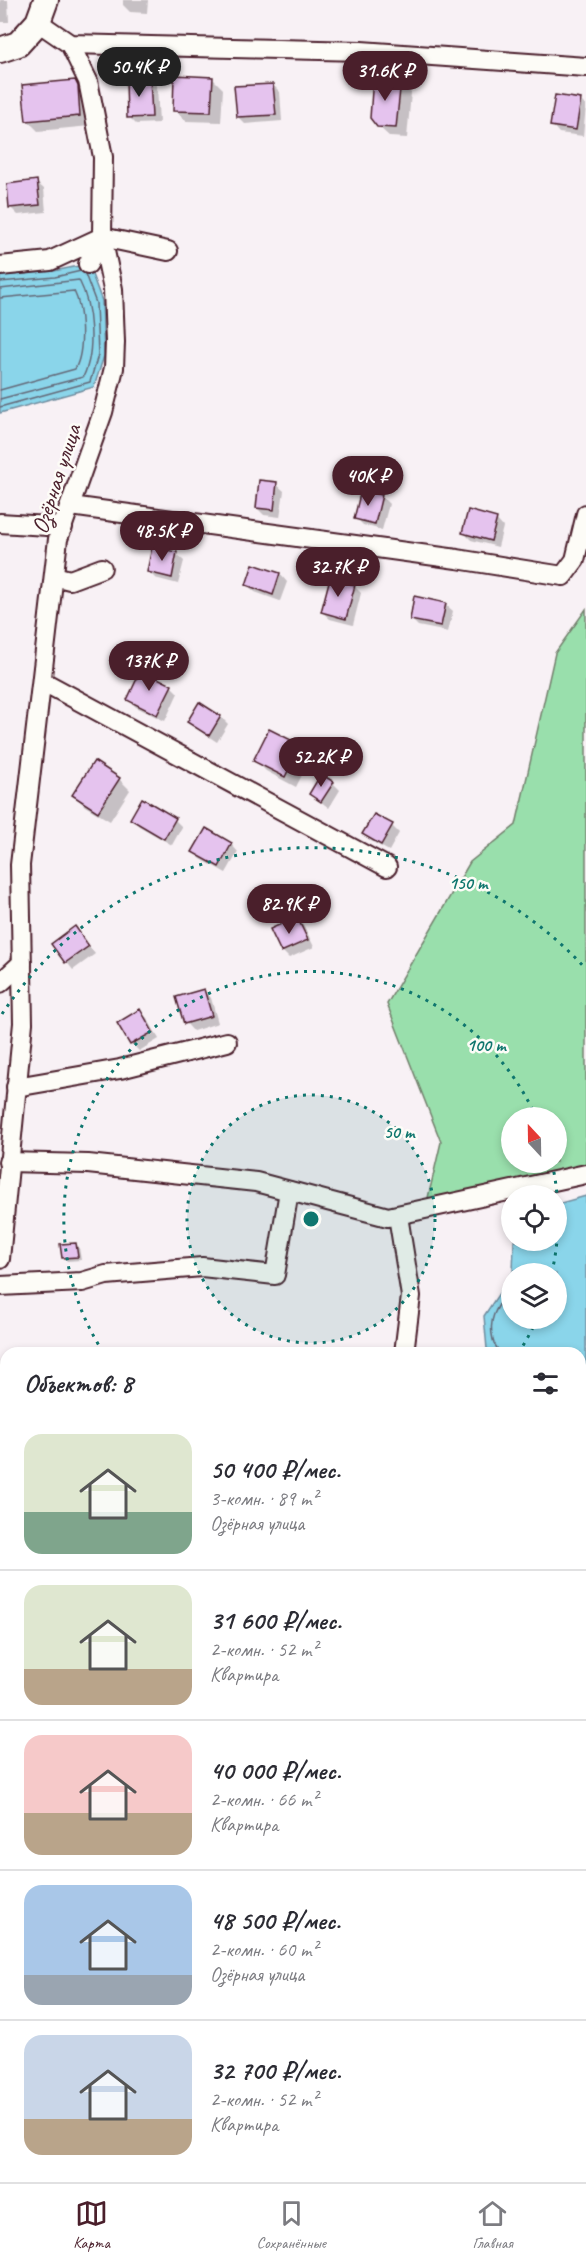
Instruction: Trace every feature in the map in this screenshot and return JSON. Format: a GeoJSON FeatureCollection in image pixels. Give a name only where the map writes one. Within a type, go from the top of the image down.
{"type":"FeatureCollection","features":[{"type":"Feature","properties":{"kind":"main road"},"geometry":{"type":"LineString","coordinates":[[0,50],[18,44],[42,11]]}},
{"type":"Feature","properties":{"kind":"street"},"geometry":{"type":"LineString","coordinates":[[42,11],[70,44],[361,51],[586,67]]}},
{"type":"Feature","properties":{"kind":"street","name":"Озёрная улица"},"geometry":{"type":"LineString","coordinates":[[0,1259],[5,1174],[23,1023],[20,865],[42,681],[66,582],[58,539],[103,412],[114,368],[116,342],[113,289],[97,234],[103,157],[88,81],[70,44]]}},
{"type":"Feature","properties":{"kind":"street"},"geometry":{"type":"LineString","coordinates":[[88,264],[97,234]]}},
{"type":"Feature","properties":{"kind":"street"},"geometry":{"type":"LineString","coordinates":[[0,266],[50,261],[97,234],[168,251]]}},
{"type":"Feature","properties":{"kind":"street"},"geometry":{"type":"LineString","coordinates":[[71,506],[457,559],[563,576],[575,560],[586,514]]}},
{"type":"Feature","properties":{"kind":"street"},"geometry":{"type":"LineString","coordinates":[[0,523],[63,527]]}},
{"type":"Feature","properties":{"kind":"street"},"geometry":{"type":"LineString","coordinates":[[66,582],[102,568]]}},
{"type":"Feature","properties":{"kind":"street"},"geometry":{"type":"LineString","coordinates":[[42,681],[387,867]]}},
{"type":"Feature","properties":{"kind":"street"},"geometry":{"type":"LineString","coordinates":[[0,983],[22,963]]}},
{"type":"Feature","properties":{"kind":"street"},"geometry":{"type":"LineString","coordinates":[[16,1087],[120,1069],[227,1042]]}},
{"type":"Feature","properties":{"kind":"street"},"geometry":{"type":"LineString","coordinates":[[5,1174],[88,1164],[256,1182],[388,1217],[586,1174]]}},
{"type":"Feature","properties":{"kind":"street"},"geometry":{"type":"LineString","coordinates":[[0,1286],[82,1282],[106,1275],[202,1267],[275,1275],[289,1191]]}},
{"type":"Feature","properties":{"kind":"street"},"geometry":{"type":"LineString","coordinates":[[398,1216],[411,1296],[405,1347]]}},
{"type":"Feature","properties":{"kind":"green space"},"geometry":{"type":"Polygon","coordinates":[[[586,609],[586,1165],[567,1169],[567,1107],[501,1107],[501,1173],[552,1173],[427,1202],[441,1142],[387,1004],[470,862],[516,825],[555,653],[586,609]]]}},
{"type":"Feature","properties":{"kind":"water"},"geometry":{"type":"Polygon","coordinates":[[[88,264],[102,301],[104,356],[94,387],[0,413],[0,276],[54,271],[88,264]]]}},
{"type":"Feature","properties":{"kind":"water"},"geometry":{"type":"Polygon","coordinates":[[[586,1196],[586,1347],[487,1347],[484,1316],[501,1290],[501,1329],[567,1329],[567,1263],[513,1263],[514,1251],[567,1251],[567,1201],[586,1196]]]}},
{"type":"Feature","properties":{"kind":"building"},"geometry":{"type":"Polygon","coordinates":[[[174,75],[213,77],[211,112],[173,111],[174,75]]]}},
{"type":"Feature","properties":{"kind":"building"},"geometry":{"type":"Polygon","coordinates":[[[150,77],[152,117],[127,118],[126,79],[150,77]]]}},
{"type":"Feature","properties":{"kind":"building"},"geometry":{"type":"Polygon","coordinates":[[[373,77],[401,80],[396,128],[377,127],[370,118],[373,77]]]}},
{"type":"Feature","properties":{"kind":"building"},"geometry":{"type":"Polygon","coordinates":[[[75,80],[78,86],[80,116],[26,121],[22,85],[75,80]]]}},
{"type":"Feature","properties":{"kind":"building"},"geometry":{"type":"Polygon","coordinates":[[[273,84],[276,115],[237,117],[234,86],[273,84]]]}},
{"type":"Feature","properties":{"kind":"building"},"geometry":{"type":"Polygon","coordinates":[[[555,95],[581,99],[576,130],[550,126],[555,95]]]}},
{"type":"Feature","properties":{"kind":"building"},"geometry":{"type":"Polygon","coordinates":[[[37,180],[40,205],[9,208],[7,184],[37,180]]]}},
{"type":"Feature","properties":{"kind":"building"},"geometry":{"type":"Polygon","coordinates":[[[259,480],[277,482],[274,510],[256,508],[259,480]]]}},
{"type":"Feature","properties":{"kind":"building"},"geometry":{"type":"Polygon","coordinates":[[[361,490],[382,495],[375,524],[354,519],[361,490]]]}},
{"type":"Feature","properties":{"kind":"building"},"geometry":{"type":"Polygon","coordinates":[[[468,510],[497,518],[491,541],[462,533],[468,510]]]}},
{"type":"Feature","properties":{"kind":"building"},"geometry":{"type":"Polygon","coordinates":[[[152,547],[177,552],[172,578],[147,572],[152,547]]]}},
{"type":"Feature","properties":{"kind":"building"},"geometry":{"type":"Polygon","coordinates":[[[253,564],[280,573],[273,595],[246,585],[253,564]]]}},
{"type":"Feature","properties":{"kind":"building"},"geometry":{"type":"Polygon","coordinates":[[[330,578],[355,585],[346,619],[321,612],[330,578]]]}},
{"type":"Feature","properties":{"kind":"building"},"geometry":{"type":"Polygon","coordinates":[[[414,596],[446,603],[441,626],[410,620],[414,596]]]}},
{"type":"Feature","properties":{"kind":"building"},"geometry":{"type":"Polygon","coordinates":[[[141,670],[172,685],[157,715],[127,700],[141,670]]]}},
{"type":"Feature","properties":{"kind":"building"},"geometry":{"type":"Polygon","coordinates":[[[199,702],[221,716],[209,736],[187,722],[199,702]]]}},
{"type":"Feature","properties":{"kind":"building"},"geometry":{"type":"Polygon","coordinates":[[[269,729],[301,745],[285,777],[253,761],[269,729]]]}},
{"type":"Feature","properties":{"kind":"building"},"geometry":{"type":"Polygon","coordinates":[[[94,761],[120,778],[98,812],[72,795],[94,761]]]}},
{"type":"Feature","properties":{"kind":"building"},"geometry":{"type":"Polygon","coordinates":[[[321,774],[334,782],[321,802],[309,794],[321,774]]]}},
{"type":"Feature","properties":{"kind":"building"},"geometry":{"type":"Polygon","coordinates":[[[142,798],[176,818],[164,839],[130,819],[142,798]]]}},
{"type":"Feature","properties":{"kind":"building"},"geometry":{"type":"Polygon","coordinates":[[[374,814],[393,824],[381,845],[362,834],[374,814]]]}},
{"type":"Feature","properties":{"kind":"building"},"geometry":{"type":"Polygon","coordinates":[[[206,828],[232,843],[219,867],[192,852],[206,828]]]}},
{"type":"Feature","properties":{"kind":"building"},"geometry":{"type":"Polygon","coordinates":[[[297,917],[308,940],[281,952],[270,929],[297,917]]]}},
{"type":"Feature","properties":{"kind":"building"},"geometry":{"type":"Polygon","coordinates":[[[75,926],[89,946],[65,963],[51,944],[75,926]]]}},
{"type":"Feature","properties":{"kind":"building"},"geometry":{"type":"Polygon","coordinates":[[[204,989],[212,1016],[184,1024],[176,997],[204,989]]]}},
{"type":"Feature","properties":{"kind":"building"},"geometry":{"type":"Polygon","coordinates":[[[140,1009],[153,1032],[130,1045],[117,1023],[140,1009]]]}},
{"type":"Feature","properties":{"kind":"building"},"geometry":{"type":"Polygon","coordinates":[[[76,1243],[78,1257],[62,1258],[60,1244],[76,1243]]]}}]}
